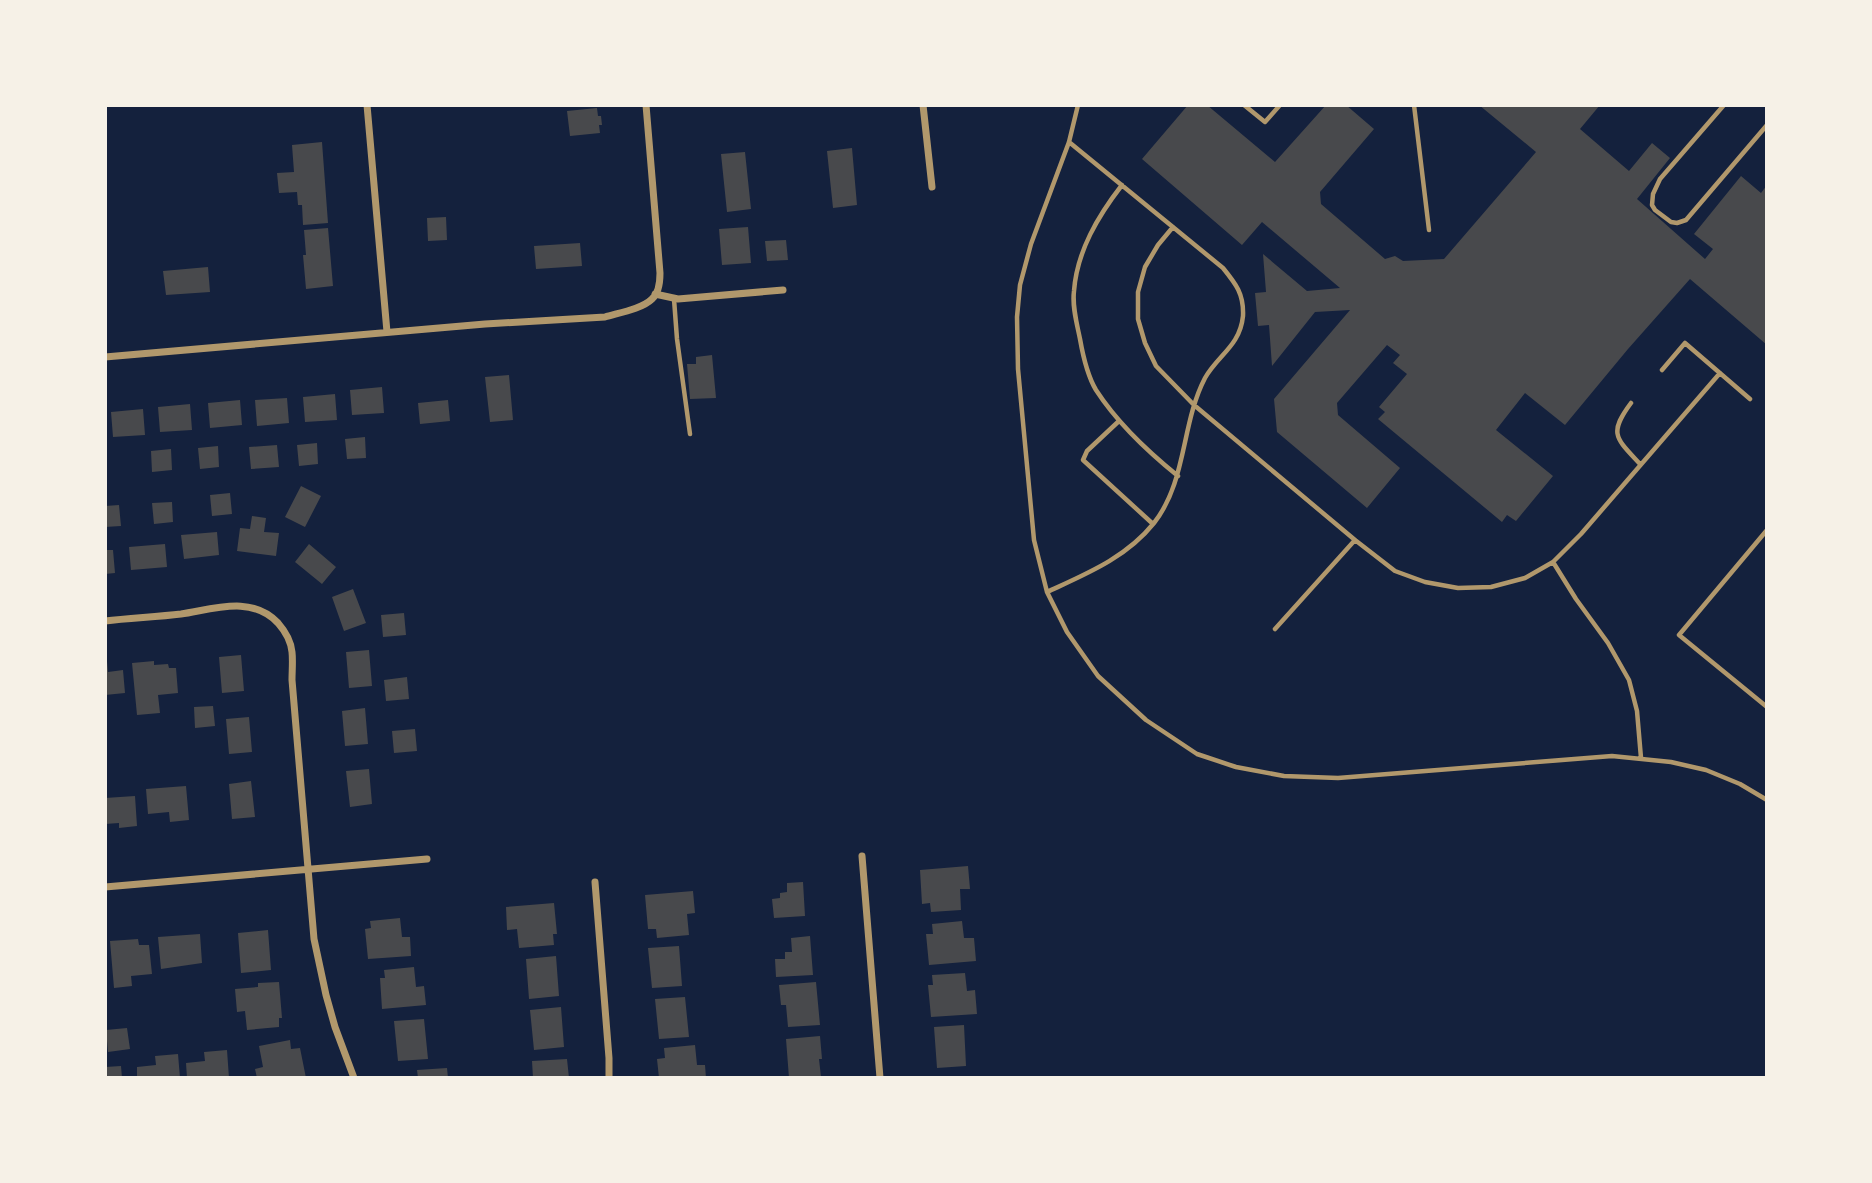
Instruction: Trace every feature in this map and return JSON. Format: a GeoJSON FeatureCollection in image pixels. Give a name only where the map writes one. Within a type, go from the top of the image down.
{"type":"FeatureCollection","features":[{"type":"Feature","properties":{"kind":"street"},"geometry":{"type":"LineString","coordinates":[[367,105],[387,332]]}},
{"type":"Feature","properties":{"kind":"street"},"geometry":{"type":"LineString","coordinates":[[105,357],[387,332],[605,317],[642,305],[653,299],[660,282],[646,105]]}},
{"type":"Feature","properties":{"kind":"street"},"geometry":{"type":"LineString","coordinates":[[923,105],[932,187]]}},
{"type":"Feature","properties":{"kind":"street"},"geometry":{"type":"LineString","coordinates":[[656,294],[674,298],[783,290]]}},
{"type":"Feature","properties":{"kind":"street"},"geometry":{"type":"LineString","coordinates":[[105,621],[235,606],[258,609],[271,616],[288,637],[292,651],[292,680],[314,939],[335,1027],[354,1078]]}},
{"type":"Feature","properties":{"kind":"street"},"geometry":{"type":"LineString","coordinates":[[862,856],[880,1078]]}},
{"type":"Feature","properties":{"kind":"street"},"geometry":{"type":"LineString","coordinates":[[105,887],[427,859]]}},
{"type":"Feature","properties":{"kind":"street"},"geometry":{"type":"LineString","coordinates":[[595,882],[609,1078]]}},
{"type":"Feature","properties":{"kind":"lane"},"geometry":{"type":"LineString","coordinates":[[1078,105],[1069,142],[1031,244],[1020,285],[1017,317],[1018,369],[1034,540],[1047,592],[1067,632],[1098,676],[1146,720],[1197,754],[1284,776],[1338,778],[1612,757],[1641,758],[1706,770],[1740,784],[1767,800]]}},
{"type":"Feature","properties":{"kind":"lane"},"geometry":{"type":"LineString","coordinates":[[1244,105],[1265,122],[1279,105]]}},
{"type":"Feature","properties":{"kind":"lane"},"geometry":{"type":"LineString","coordinates":[[1414,105],[1429,230]]}},
{"type":"Feature","properties":{"kind":"lane"},"geometry":{"type":"LineString","coordinates":[[1724,105],[1660,179],[1653,194],[1652,205],[1671,222],[1686,220],[1767,125]]}},
{"type":"Feature","properties":{"kind":"lane"},"geometry":{"type":"LineString","coordinates":[[1047,592],[1124,553],[1153,524],[1167,503],[1178,476],[1194,405],[1206,377],[1237,339],[1243,318],[1243,299],[1234,281],[1223,268],[1069,142]]}},
{"type":"Feature","properties":{"kind":"lane"},"geometry":{"type":"LineString","coordinates":[[1122,185],[1090,232],[1078,263],[1073,293],[1084,362],[1096,389],[1119,421],[1178,476]]}},
{"type":"Feature","properties":{"kind":"lane"},"geometry":{"type":"LineString","coordinates":[[1173,227],[1145,268],[1138,292],[1138,319],[1156,366],[1194,405],[1354,540],[1395,571],[1424,582],[1458,588],[1491,587],[1525,578],[1553,562],[1581,534],[1720,373]]}},
{"type":"Feature","properties":{"kind":"lane"},"geometry":{"type":"LineString","coordinates":[[674,298],[690,434]]}},
{"type":"Feature","properties":{"kind":"lane"},"geometry":{"type":"LineString","coordinates":[[1662,370],[1685,343],[1750,399]]}},
{"type":"Feature","properties":{"kind":"lane"},"geometry":{"type":"LineString","coordinates":[[1631,403],[1619,420],[1617,432],[1622,444],[1640,464]]}},
{"type":"Feature","properties":{"kind":"lane"},"geometry":{"type":"LineString","coordinates":[[1119,421],[1087,451],[1083,460],[1153,524]]}},
{"type":"Feature","properties":{"kind":"lane"},"geometry":{"type":"LineString","coordinates":[[1767,530],[1679,635],[1767,707]]}},
{"type":"Feature","properties":{"kind":"lane"},"geometry":{"type":"LineString","coordinates":[[1275,629],[1354,540]]}},
{"type":"Feature","properties":{"kind":"lane"},"geometry":{"type":"LineString","coordinates":[[1553,562],[1608,643],[1629,680],[1637,711],[1641,758]]}},
{"type":"Feature","properties":{"kind":"building"},"geometry":{"type":"Polygon","coordinates":[[[1188,105],[1207,105],[1275,162],[1326,105],[1346,105],[1374,129],[1320,192],[1321,204],[1385,259],[1395,256],[1403,261],[1444,259],[1536,152],[1479,105],[1600,105],[1580,129],[1629,171],[1652,143],[1670,158],[1637,199],[1705,259],[1713,249],[1694,234],[1741,176],[1761,193],[1767,185],[1767,345],[1690,279],[1565,425],[1525,393],[1496,430],[1553,476],[1516,521],[1507,515],[1502,522],[1378,419],[1385,412],[1379,407],[1407,374],[1393,363],[1400,355],[1387,345],[1337,403],[1338,415],[1400,468],[1367,508],[1277,432],[1274,399],[1350,310],[1315,312],[1272,366],[1269,325],[1258,326],[1255,293],[1266,292],[1263,254],[1307,291],[1340,288],[1262,222],[1242,245],[1142,159],[1188,105]]]}},
{"type":"Feature","properties":{"kind":"building"},"geometry":{"type":"Polygon","coordinates":[[[597,108],[598,116],[601,116],[600,133],[570,136],[567,111],[597,108]]]}},
{"type":"Feature","properties":{"kind":"building"},"geometry":{"type":"Polygon","coordinates":[[[322,142],[328,223],[303,225],[302,205],[298,205],[297,192],[279,193],[277,173],[294,172],[292,145],[322,142]]]}},
{"type":"Feature","properties":{"kind":"building"},"geometry":{"type":"Polygon","coordinates":[[[852,148],[857,205],[833,208],[827,151],[852,148]]]}},
{"type":"Feature","properties":{"kind":"building"},"geometry":{"type":"Polygon","coordinates":[[[745,152],[751,209],[727,212],[721,154],[745,152]]]}},
{"type":"Feature","properties":{"kind":"building"},"geometry":{"type":"Polygon","coordinates":[[[446,217],[447,240],[428,241],[427,218],[446,217]]]}},
{"type":"Feature","properties":{"kind":"building"},"geometry":{"type":"Polygon","coordinates":[[[748,227],[751,263],[722,265],[719,229],[748,227]]]}},
{"type":"Feature","properties":{"kind":"building"},"geometry":{"type":"Polygon","coordinates":[[[328,228],[333,286],[306,289],[304,230],[328,228]]]}},
{"type":"Feature","properties":{"kind":"building"},"geometry":{"type":"Polygon","coordinates":[[[786,240],[788,260],[767,261],[765,241],[786,240]]]}},
{"type":"Feature","properties":{"kind":"building"},"geometry":{"type":"Polygon","coordinates":[[[580,243],[582,266],[536,269],[534,246],[580,243]]]}},
{"type":"Feature","properties":{"kind":"building"},"geometry":{"type":"Polygon","coordinates":[[[208,267],[210,292],[166,295],[163,271],[208,267]]]}},
{"type":"Feature","properties":{"kind":"building"},"geometry":{"type":"Polygon","coordinates":[[[712,355],[716,398],[690,399],[687,364],[696,364],[696,357],[712,355]]]}},
{"type":"Feature","properties":{"kind":"building"},"geometry":{"type":"Polygon","coordinates":[[[509,375],[513,420],[490,422],[485,377],[509,375]]]}},
{"type":"Feature","properties":{"kind":"building"},"geometry":{"type":"Polygon","coordinates":[[[382,387],[384,413],[352,415],[350,390],[382,387]]]}},
{"type":"Feature","properties":{"kind":"building"},"geometry":{"type":"Polygon","coordinates":[[[335,394],[337,420],[305,422],[303,397],[335,394]]]}},
{"type":"Feature","properties":{"kind":"building"},"geometry":{"type":"Polygon","coordinates":[[[287,398],[289,423],[257,426],[255,400],[287,398]]]}},
{"type":"Feature","properties":{"kind":"building"},"geometry":{"type":"Polygon","coordinates":[[[240,400],[242,425],[210,428],[208,403],[240,400]]]}},
{"type":"Feature","properties":{"kind":"building"},"geometry":{"type":"Polygon","coordinates":[[[448,400],[450,421],[420,424],[418,403],[448,400]]]}},
{"type":"Feature","properties":{"kind":"building"},"geometry":{"type":"Polygon","coordinates":[[[190,404],[192,430],[160,432],[158,407],[190,404]]]}},
{"type":"Feature","properties":{"kind":"building"},"geometry":{"type":"Polygon","coordinates":[[[143,409],[145,435],[113,437],[111,412],[143,409]]]}},
{"type":"Feature","properties":{"kind":"building"},"geometry":{"type":"Polygon","coordinates":[[[365,437],[366,458],[347,459],[345,439],[365,437]]]}},
{"type":"Feature","properties":{"kind":"building"},"geometry":{"type":"Polygon","coordinates":[[[317,443],[318,464],[299,466],[297,445],[317,443]]]}},
{"type":"Feature","properties":{"kind":"building"},"geometry":{"type":"Polygon","coordinates":[[[277,445],[279,467],[251,469],[249,447],[277,445]]]}},
{"type":"Feature","properties":{"kind":"building"},"geometry":{"type":"Polygon","coordinates":[[[218,446],[219,467],[200,469],[198,448],[218,446]]]}},
{"type":"Feature","properties":{"kind":"building"},"geometry":{"type":"Polygon","coordinates":[[[171,449],[172,470],[152,472],[151,451],[171,449]]]}},
{"type":"Feature","properties":{"kind":"building"},"geometry":{"type":"Polygon","coordinates":[[[301,486],[321,496],[305,527],[285,517],[301,486]]]}},
{"type":"Feature","properties":{"kind":"building"},"geometry":{"type":"Polygon","coordinates":[[[230,493],[232,514],[212,516],[210,495],[230,493]]]}},
{"type":"Feature","properties":{"kind":"building"},"geometry":{"type":"Polygon","coordinates":[[[172,502],[173,522],[154,524],[152,503],[172,502]]]}},
{"type":"Feature","properties":{"kind":"building"},"geometry":{"type":"Polygon","coordinates":[[[119,505],[121,526],[105,527],[105,506],[119,505]]]}},
{"type":"Feature","properties":{"kind":"building"},"geometry":{"type":"Polygon","coordinates":[[[252,516],[266,518],[264,532],[279,533],[276,556],[237,551],[240,528],[250,529],[252,516]]]}},
{"type":"Feature","properties":{"kind":"building"},"geometry":{"type":"Polygon","coordinates":[[[217,532],[219,555],[184,559],[181,535],[217,532]]]}},
{"type":"Feature","properties":{"kind":"building"},"geometry":{"type":"Polygon","coordinates":[[[165,544],[167,567],[131,570],[129,547],[165,544]]]}},
{"type":"Feature","properties":{"kind":"building"},"geometry":{"type":"Polygon","coordinates":[[[309,544],[336,567],[322,584],[295,562],[309,544]]]}},
{"type":"Feature","properties":{"kind":"building"},"geometry":{"type":"Polygon","coordinates":[[[105,550],[113,550],[115,573],[105,574],[105,550]]]}},
{"type":"Feature","properties":{"kind":"building"},"geometry":{"type":"Polygon","coordinates":[[[353,589],[366,623],[344,631],[332,597],[353,589]]]}},
{"type":"Feature","properties":{"kind":"building"},"geometry":{"type":"Polygon","coordinates":[[[404,613],[406,635],[383,637],[381,615],[404,613]]]}},
{"type":"Feature","properties":{"kind":"building"},"geometry":{"type":"Polygon","coordinates":[[[369,650],[372,686],[349,688],[346,652],[369,650]]]}},
{"type":"Feature","properties":{"kind":"building"},"geometry":{"type":"Polygon","coordinates":[[[241,655],[244,691],[222,693],[219,657],[241,655]]]}},
{"type":"Feature","properties":{"kind":"building"},"geometry":{"type":"Polygon","coordinates":[[[107,661],[108,672],[123,670],[125,693],[105,695],[107,661]]]}},
{"type":"Feature","properties":{"kind":"building"},"geometry":{"type":"Polygon","coordinates":[[[154,661],[154,665],[168,664],[169,668],[176,668],[178,693],[158,695],[160,713],[137,715],[132,663],[154,661]]]}},
{"type":"Feature","properties":{"kind":"building"},"geometry":{"type":"Polygon","coordinates":[[[407,677],[409,699],[386,701],[384,680],[407,677]]]}},
{"type":"Feature","properties":{"kind":"building"},"geometry":{"type":"Polygon","coordinates":[[[213,706],[215,726],[195,728],[194,707],[213,706]]]}},
{"type":"Feature","properties":{"kind":"building"},"geometry":{"type":"Polygon","coordinates":[[[365,708],[368,744],[345,746],[342,711],[365,708]]]}},
{"type":"Feature","properties":{"kind":"building"},"geometry":{"type":"Polygon","coordinates":[[[249,717],[252,752],[229,754],[226,719],[249,717]]]}},
{"type":"Feature","properties":{"kind":"building"},"geometry":{"type":"Polygon","coordinates":[[[415,729],[417,751],[394,753],[392,731],[415,729]]]}},
{"type":"Feature","properties":{"kind":"building"},"geometry":{"type":"Polygon","coordinates":[[[369,769],[372,804],[350,807],[346,771],[369,769]]]}},
{"type":"Feature","properties":{"kind":"building"},"geometry":{"type":"Polygon","coordinates":[[[251,781],[255,817],[232,819],[229,784],[251,781]]]}},
{"type":"Feature","properties":{"kind":"building"},"geometry":{"type":"Polygon","coordinates":[[[186,786],[189,820],[170,822],[169,812],[148,814],[146,789],[186,786]]]}},
{"type":"Feature","properties":{"kind":"building"},"geometry":{"type":"Polygon","coordinates":[[[135,796],[137,826],[119,828],[119,823],[105,824],[105,798],[135,796]]]}},
{"type":"Feature","properties":{"kind":"building"},"geometry":{"type":"Polygon","coordinates":[[[968,866],[970,889],[960,889],[961,910],[931,912],[930,903],[922,904],[920,870],[968,866]]]}},
{"type":"Feature","properties":{"kind":"building"},"geometry":{"type":"Polygon","coordinates":[[[803,882],[805,916],[774,918],[772,899],[780,898],[780,893],[787,892],[787,883],[803,882]]]}},
{"type":"Feature","properties":{"kind":"building"},"geometry":{"type":"Polygon","coordinates":[[[693,891],[695,913],[687,914],[689,935],[657,938],[656,929],[648,929],[645,895],[693,891]]]}},
{"type":"Feature","properties":{"kind":"building"},"geometry":{"type":"Polygon","coordinates":[[[554,903],[557,934],[553,934],[554,945],[519,948],[517,929],[507,930],[506,907],[554,903]]]}},
{"type":"Feature","properties":{"kind":"building"},"geometry":{"type":"Polygon","coordinates":[[[400,918],[402,937],[410,937],[411,956],[368,959],[365,929],[371,928],[370,921],[400,918]]]}},
{"type":"Feature","properties":{"kind":"building"},"geometry":{"type":"Polygon","coordinates":[[[962,921],[964,938],[974,938],[976,961],[929,965],[926,934],[933,934],[932,924],[962,921]]]}},
{"type":"Feature","properties":{"kind":"building"},"geometry":{"type":"Polygon","coordinates":[[[268,930],[271,970],[241,973],[238,933],[268,930]]]}},
{"type":"Feature","properties":{"kind":"building"},"geometry":{"type":"Polygon","coordinates":[[[200,934],[202,963],[161,969],[158,937],[200,934]]]}},
{"type":"Feature","properties":{"kind":"building"},"geometry":{"type":"Polygon","coordinates":[[[810,936],[813,975],[776,977],[775,959],[785,959],[785,952],[792,952],[791,938],[810,936]]]}},
{"type":"Feature","properties":{"kind":"building"},"geometry":{"type":"Polygon","coordinates":[[[138,939],[139,945],[149,945],[152,974],[131,976],[132,986],[114,988],[110,941],[138,939]]]}},
{"type":"Feature","properties":{"kind":"building"},"geometry":{"type":"Polygon","coordinates":[[[679,946],[682,986],[652,988],[648,948],[679,946]]]}},
{"type":"Feature","properties":{"kind":"building"},"geometry":{"type":"Polygon","coordinates":[[[556,956],[559,996],[529,999],[526,959],[556,956]]]}},
{"type":"Feature","properties":{"kind":"building"},"geometry":{"type":"Polygon","coordinates":[[[414,967],[416,987],[424,986],[426,1005],[382,1009],[380,978],[385,978],[384,970],[414,967]]]}},
{"type":"Feature","properties":{"kind":"building"},"geometry":{"type":"Polygon","coordinates":[[[965,973],[967,991],[975,990],[977,1014],[931,1017],[928,985],[933,985],[932,975],[965,973]]]}},
{"type":"Feature","properties":{"kind":"building"},"geometry":{"type":"Polygon","coordinates":[[[279,982],[282,1018],[279,1018],[279,1027],[247,1030],[245,1011],[237,1012],[235,989],[258,987],[258,983],[279,982]]]}},
{"type":"Feature","properties":{"kind":"building"},"geometry":{"type":"Polygon","coordinates":[[[816,982],[820,1025],[788,1027],[786,1005],[781,1005],[779,985],[816,982]]]}},
{"type":"Feature","properties":{"kind":"building"},"geometry":{"type":"Polygon","coordinates":[[[685,997],[689,1037],[659,1039],[655,999],[685,997]]]}},
{"type":"Feature","properties":{"kind":"building"},"geometry":{"type":"Polygon","coordinates":[[[561,1007],[564,1047],[534,1050],[530,1010],[561,1007]]]}},
{"type":"Feature","properties":{"kind":"building"},"geometry":{"type":"Polygon","coordinates":[[[424,1019],[428,1059],[398,1061],[394,1021],[424,1019]]]}},
{"type":"Feature","properties":{"kind":"building"},"geometry":{"type":"Polygon","coordinates":[[[964,1025],[966,1066],[937,1068],[934,1027],[964,1025]]]}},
{"type":"Feature","properties":{"kind":"building"},"geometry":{"type":"Polygon","coordinates":[[[127,1028],[130,1049],[108,1052],[106,1030],[127,1028]]]}},
{"type":"Feature","properties":{"kind":"building"},"geometry":{"type":"Polygon","coordinates":[[[820,1036],[821,1077],[789,1078],[786,1039],[820,1036]]]}},
{"type":"Feature","properties":{"kind":"building"},"geometry":{"type":"Polygon","coordinates":[[[290,1040],[291,1049],[300,1048],[306,1078],[257,1078],[255,1069],[263,1067],[259,1046],[290,1040]]]}},
{"type":"Feature","properties":{"kind":"building"},"geometry":{"type":"Polygon","coordinates":[[[695,1045],[697,1065],[705,1065],[706,1078],[659,1078],[657,1059],[665,1058],[664,1048],[695,1045]]]}},
{"type":"Feature","properties":{"kind":"building"},"geometry":{"type":"Polygon","coordinates":[[[227,1050],[229,1078],[187,1078],[186,1063],[205,1061],[204,1052],[227,1050]]]}},
{"type":"Feature","properties":{"kind":"building"},"geometry":{"type":"Polygon","coordinates":[[[178,1054],[180,1078],[137,1078],[137,1067],[156,1065],[155,1056],[178,1054]]]}},
{"type":"Feature","properties":{"kind":"building"},"geometry":{"type":"Polygon","coordinates":[[[567,1059],[569,1078],[533,1078],[532,1061],[567,1059]]]}},
{"type":"Feature","properties":{"kind":"building"},"geometry":{"type":"Polygon","coordinates":[[[121,1066],[122,1078],[105,1078],[105,1067],[121,1066]]]}},
{"type":"Feature","properties":{"kind":"building"},"geometry":{"type":"Polygon","coordinates":[[[447,1068],[448,1078],[418,1078],[417,1070],[447,1068]]]}}]}
